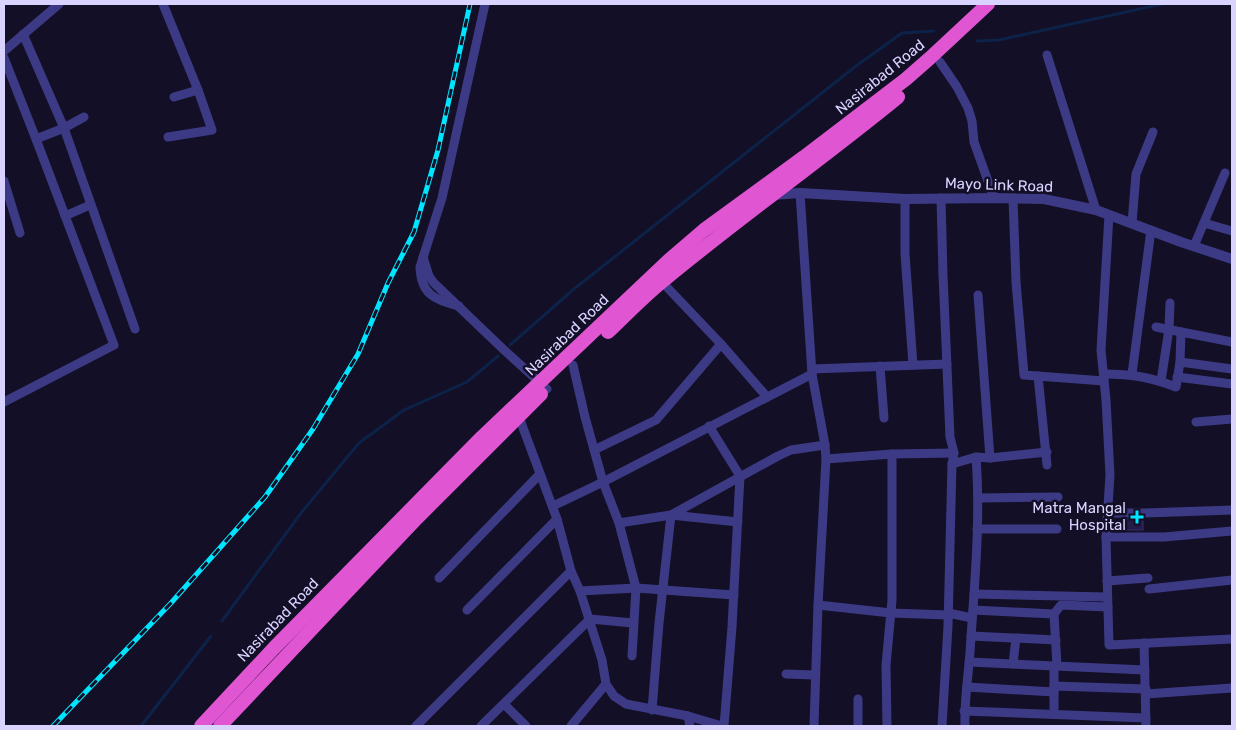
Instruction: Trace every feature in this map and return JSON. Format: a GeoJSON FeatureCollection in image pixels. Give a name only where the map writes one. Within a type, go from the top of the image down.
{"type":"FeatureCollection","features":[{"type":"Feature","properties":{"kind":"highway","name":"Nasirabad Road"},"geometry":{"type":"LineString","coordinates":[[220,726],[417,518],[519,417],[544,386],[683,248],[704,230],[804,157],[906,78],[988,4]]}},
{"type":"Feature","properties":{"kind":"highway","name":"Nasirabad Road"},"geometry":{"type":"LineString","coordinates":[[200,726],[260,662],[482,437],[544,386],[573,365],[662,282],[771,195],[814,164],[940,62],[1000,4]]}},
{"type":"Feature","properties":{"kind":"street"},"geometry":{"type":"LineString","coordinates":[[4,51],[59,4]]}},
{"type":"Feature","properties":{"kind":"street"},"geometry":{"type":"LineString","coordinates":[[163,4],[212,130],[168,137]]}},
{"type":"Feature","properties":{"kind":"street"},"geometry":{"type":"LineString","coordinates":[[485,4],[442,198],[420,267],[420,278],[423,286],[435,298],[458,306],[502,349],[544,386]]}},
{"type":"Feature","properties":{"kind":"street"},"geometry":{"type":"LineString","coordinates":[[23,34],[64,128],[134,328]]}},
{"type":"Feature","properties":{"kind":"street"},"geometry":{"type":"LineString","coordinates":[[1047,55],[1096,210]]}},
{"type":"Feature","properties":{"kind":"street"},"geometry":{"type":"LineString","coordinates":[[4,58],[114,345],[4,402]]}},
{"type":"Feature","properties":{"kind":"street"},"geometry":{"type":"LineString","coordinates":[[940,62],[968,108],[972,121],[974,142],[994,198]]}},
{"type":"Feature","properties":{"kind":"street"},"geometry":{"type":"LineString","coordinates":[[174,98],[198,90]]}},
{"type":"Feature","properties":{"kind":"street"},"geometry":{"type":"LineString","coordinates":[[36,139],[64,128],[84,116]]}},
{"type":"Feature","properties":{"kind":"street"},"geometry":{"type":"LineString","coordinates":[[1132,223],[1136,174],[1153,132]]}},
{"type":"Feature","properties":{"kind":"street"},"geometry":{"type":"LineString","coordinates":[[1194,246],[1226,173]]}},
{"type":"Feature","properties":{"kind":"street"},"geometry":{"type":"LineString","coordinates":[[4,181],[20,233]]}},
{"type":"Feature","properties":{"kind":"street","name":"Mayo Link Road"},"geometry":{"type":"LineString","coordinates":[[757,191],[771,195],[800,193],[905,198],[1044,199],[1096,210],[1232,259]]}},
{"type":"Feature","properties":{"kind":"street"},"geometry":{"type":"LineString","coordinates":[[800,193],[812,372],[826,459],[814,726]]}},
{"type":"Feature","properties":{"kind":"street"},"geometry":{"type":"LineString","coordinates":[[905,198],[904,254],[912,365]]}},
{"type":"Feature","properties":{"kind":"street"},"geometry":{"type":"LineString","coordinates":[[942,198],[943,275],[950,437],[954,453],[952,464],[948,614],[942,726]]}},
{"type":"Feature","properties":{"kind":"street"},"geometry":{"type":"LineString","coordinates":[[1014,198],[1016,282],[1024,375],[1104,377],[1132,374],[1161,381],[1176,387],[1180,362],[1181,332]]}},
{"type":"Feature","properties":{"kind":"street"},"geometry":{"type":"LineString","coordinates":[[65,216],[90,205]]}},
{"type":"Feature","properties":{"kind":"street"},"geometry":{"type":"LineString","coordinates":[[1109,215],[1101,350],[1110,476],[1106,537],[1109,645],[1232,639]]}},
{"type":"Feature","properties":{"kind":"street"},"geometry":{"type":"LineString","coordinates":[[1204,223],[1232,231]]}},
{"type":"Feature","properties":{"kind":"street"},"geometry":{"type":"LineString","coordinates":[[1132,374],[1151,230]]}},
{"type":"Feature","properties":{"kind":"street"},"geometry":{"type":"LineString","coordinates":[[662,282],[768,397]]}},
{"type":"Feature","properties":{"kind":"street"},"geometry":{"type":"LineString","coordinates":[[978,295],[990,458]]}},
{"type":"Feature","properties":{"kind":"street"},"geometry":{"type":"LineString","coordinates":[[1161,381],[1170,303]]}},
{"type":"Feature","properties":{"kind":"street"},"geometry":{"type":"LineString","coordinates":[[1156,326],[1232,342]]}},
{"type":"Feature","properties":{"kind":"street"},"geometry":{"type":"LineString","coordinates":[[594,450],[656,420],[721,344]]}},
{"type":"Feature","properties":{"kind":"street"},"geometry":{"type":"LineString","coordinates":[[1180,362],[1232,369]]}},
{"type":"Feature","properties":{"kind":"street"},"geometry":{"type":"LineString","coordinates":[[553,506],[604,482],[768,397],[812,372],[880,366],[947,364]]}},
{"type":"Feature","properties":{"kind":"street"},"geometry":{"type":"LineString","coordinates":[[573,365],[584,417],[604,482],[619,522],[636,588],[632,656]]}},
{"type":"Feature","properties":{"kind":"street"},"geometry":{"type":"LineString","coordinates":[[880,366],[884,418]]}},
{"type":"Feature","properties":{"kind":"street"},"geometry":{"type":"LineString","coordinates":[[1038,376],[1047,465]]}},
{"type":"Feature","properties":{"kind":"street"},"geometry":{"type":"LineString","coordinates":[[1177,377],[1232,384]]}},
{"type":"Feature","properties":{"kind":"street"},"geometry":{"type":"LineString","coordinates":[[519,417],[553,506],[571,571],[590,619],[602,660],[606,684],[614,696],[626,704],[688,716],[723,726],[734,595],[740,476],[710,426]]}},
{"type":"Feature","properties":{"kind":"street"},"geometry":{"type":"LineString","coordinates":[[1196,422],[1232,419]]}},
{"type":"Feature","properties":{"kind":"street"},"geometry":{"type":"LineString","coordinates":[[671,515],[791,450],[825,445]]}},
{"type":"Feature","properties":{"kind":"street"},"geometry":{"type":"LineString","coordinates":[[952,464],[976,458],[1047,452]]}},
{"type":"Feature","properties":{"kind":"street"},"geometry":{"type":"LineString","coordinates":[[826,459],[892,454],[954,453]]}},
{"type":"Feature","properties":{"kind":"street"},"geometry":{"type":"LineString","coordinates":[[887,726],[886,665],[891,613],[892,454]]}},
{"type":"Feature","properties":{"kind":"street"},"geometry":{"type":"LineString","coordinates":[[965,726],[964,711],[978,528],[979,498],[976,458]]}},
{"type":"Feature","properties":{"kind":"street"},"geometry":{"type":"LineString","coordinates":[[439,578],[540,474]]}},
{"type":"Feature","properties":{"kind":"street"},"geometry":{"type":"LineString","coordinates":[[979,498],[1058,497]]}},
{"type":"Feature","properties":{"kind":"street"},"geometry":{"type":"LineString","coordinates":[[1108,513],[1232,510]]}},
{"type":"Feature","properties":{"kind":"street"},"geometry":{"type":"LineString","coordinates":[[652,710],[671,515]]}},
{"type":"Feature","properties":{"kind":"street"},"geometry":{"type":"LineString","coordinates":[[619,522],[671,515],[738,522]]}},
{"type":"Feature","properties":{"kind":"street"},"geometry":{"type":"LineString","coordinates":[[467,610],[557,519]]}},
{"type":"Feature","properties":{"kind":"street"},"geometry":{"type":"LineString","coordinates":[[978,528],[1057,529]]}},
{"type":"Feature","properties":{"kind":"street"},"geometry":{"type":"LineString","coordinates":[[1106,537],[1164,537],[1232,531]]}},
{"type":"Feature","properties":{"kind":"street"},"geometry":{"type":"LineString","coordinates":[[416,726],[571,571]]}},
{"type":"Feature","properties":{"kind":"street"},"geometry":{"type":"LineString","coordinates":[[1107,581],[1148,578]]}},
{"type":"Feature","properties":{"kind":"street"},"geometry":{"type":"LineString","coordinates":[[1150,589],[1232,580]]}},
{"type":"Feature","properties":{"kind":"street"},"geometry":{"type":"LineString","coordinates":[[580,591],[636,588],[734,595]]}},
{"type":"Feature","properties":{"kind":"street"},"geometry":{"type":"LineString","coordinates":[[974,594],[1107,597]]}},
{"type":"Feature","properties":{"kind":"street"},"geometry":{"type":"LineString","coordinates":[[1054,714],[1056,640],[1054,614],[1061,604],[1108,607]]}},
{"type":"Feature","properties":{"kind":"street"},"geometry":{"type":"LineString","coordinates":[[818,605],[891,613],[1054,614]]}},
{"type":"Feature","properties":{"kind":"street"},"geometry":{"type":"LineString","coordinates":[[481,726],[590,619],[633,623]]}},
{"type":"Feature","properties":{"kind":"street"},"geometry":{"type":"LineString","coordinates":[[971,636],[1056,640]]}},
{"type":"Feature","properties":{"kind":"street"},"geometry":{"type":"LineString","coordinates":[[1013,664],[1016,638]]}},
{"type":"Feature","properties":{"kind":"street"},"geometry":{"type":"LineString","coordinates":[[964,711],[1054,714],[1146,722],[1144,643]]}},
{"type":"Feature","properties":{"kind":"street"},"geometry":{"type":"LineString","coordinates":[[969,662],[1145,670]]}},
{"type":"Feature","properties":{"kind":"street"},"geometry":{"type":"LineString","coordinates":[[786,674],[815,675]]}},
{"type":"Feature","properties":{"kind":"street"},"geometry":{"type":"LineString","coordinates":[[571,726],[606,684]]}},
{"type":"Feature","properties":{"kind":"street"},"geometry":{"type":"LineString","coordinates":[[967,686],[1146,692],[1232,688]]}},
{"type":"Feature","properties":{"kind":"street"},"geometry":{"type":"LineString","coordinates":[[858,699],[858,726]]}},
{"type":"Feature","properties":{"kind":"street"},"geometry":{"type":"LineString","coordinates":[[504,704],[526,726]]}},
{"type":"Feature","properties":{"kind":"street"},"geometry":{"type":"LineString","coordinates":[[688,716],[690,726]]}},
{"type":"Feature","properties":{"kind":"building"},"geometry":{"type":"Polygon","coordinates":[[[1123,519],[1143,519],[1143,530],[1123,530],[1123,519]]]}},
{"type":"Feature","properties":{"kind":"waterway"},"geometry":{"type":"LineString","coordinates":[[977,41],[999,40],[1162,4]]}},
{"type":"Feature","properties":{"kind":"waterway"},"geometry":{"type":"LineString","coordinates":[[510,345],[574,289],[856,66],[902,33],[934,31]]}},
{"type":"Feature","properties":{"kind":"waterway"},"geometry":{"type":"LineString","coordinates":[[222,621],[301,513],[359,443],[404,410],[467,382],[498,356]]}},
{"type":"Feature","properties":{"kind":"waterway"},"geometry":{"type":"LineString","coordinates":[[141,726],[211,636]]}},
{"type":"Feature","properties":{"kind":"railway"},"geometry":{"type":"LineString","coordinates":[[53,726],[171,603],[265,497],[313,429],[358,354],[388,283],[414,232],[438,150],[470,4]]}},
{"type":"Feature","properties":{"kind":"place","name":"Matra Mangal Hospital"},"geometry":{"type":"Point","coordinates":[1137,517]}}]}
